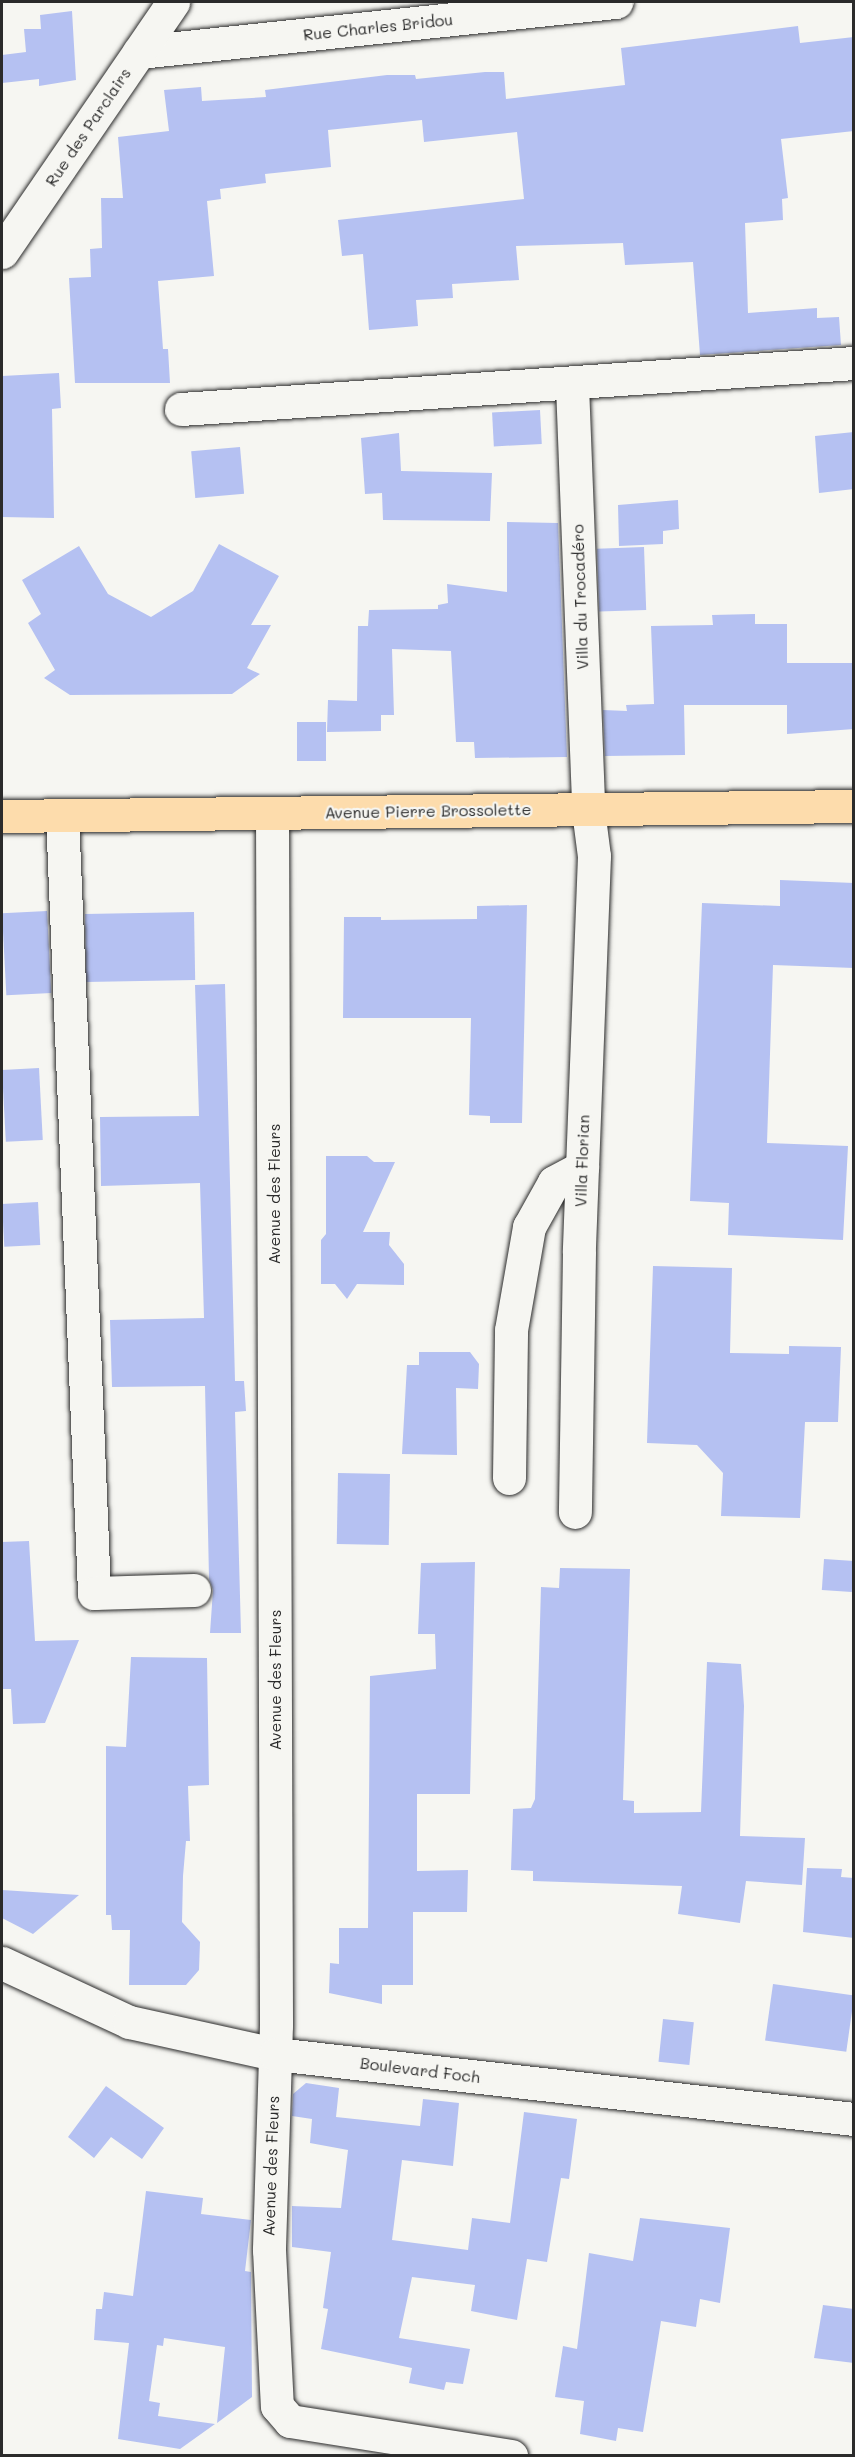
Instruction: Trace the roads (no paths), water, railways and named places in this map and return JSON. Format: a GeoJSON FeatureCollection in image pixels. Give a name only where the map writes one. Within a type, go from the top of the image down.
{"type":"FeatureCollection","features":[{"type":"Feature","properties":{"kind":"main road","name":"Avenue Pierre Brossolette"},"geometry":{"type":"LineString","coordinates":[[2,816],[854,806]]}},
{"type":"Feature","properties":{"kind":"street","name":"Rue des Parclairs"},"geometry":{"type":"LineString","coordinates":[[2,252],[173,2]]}},
{"type":"Feature","properties":{"kind":"street","name":"Rue Charles Bridou"},"geometry":{"type":"LineString","coordinates":[[139,52],[616,2]]}},
{"type":"Feature","properties":{"kind":"street"},"geometry":{"type":"LineString","coordinates":[[181,409],[572,385],[854,363]]}},
{"type":"Feature","properties":{"kind":"street","name":"Villa du Trocadéro"},"geometry":{"type":"LineString","coordinates":[[572,385],[588,810]]}},
{"type":"Feature","properties":{"kind":"street","name":"Villa Florian"},"geometry":{"type":"LineString","coordinates":[[575,1512],[582,1167],[594,856],[588,810]]}},
{"type":"Feature","properties":{"kind":"street","name":"Avenue des Fleurs"},"geometry":{"type":"LineString","coordinates":[[272,813],[275,2054],[269,2250],[277,2406],[290,2421],[408,2448],[511,2456]]}},
{"type":"Feature","properties":{"kind":"street"},"geometry":{"type":"LineString","coordinates":[[62,815],[94,1593],[194,1590]]}},
{"type":"Feature","properties":{"kind":"street"},"geometry":{"type":"LineString","coordinates":[[509,1478],[511,1330],[529,1227],[554,1182],[582,1167]]}},
{"type":"Feature","properties":{"kind":"street","name":"Boulevard Foch"},"geometry":{"type":"LineString","coordinates":[[2,1963],[129,2022],[275,2054],[854,2119]]}}]}
